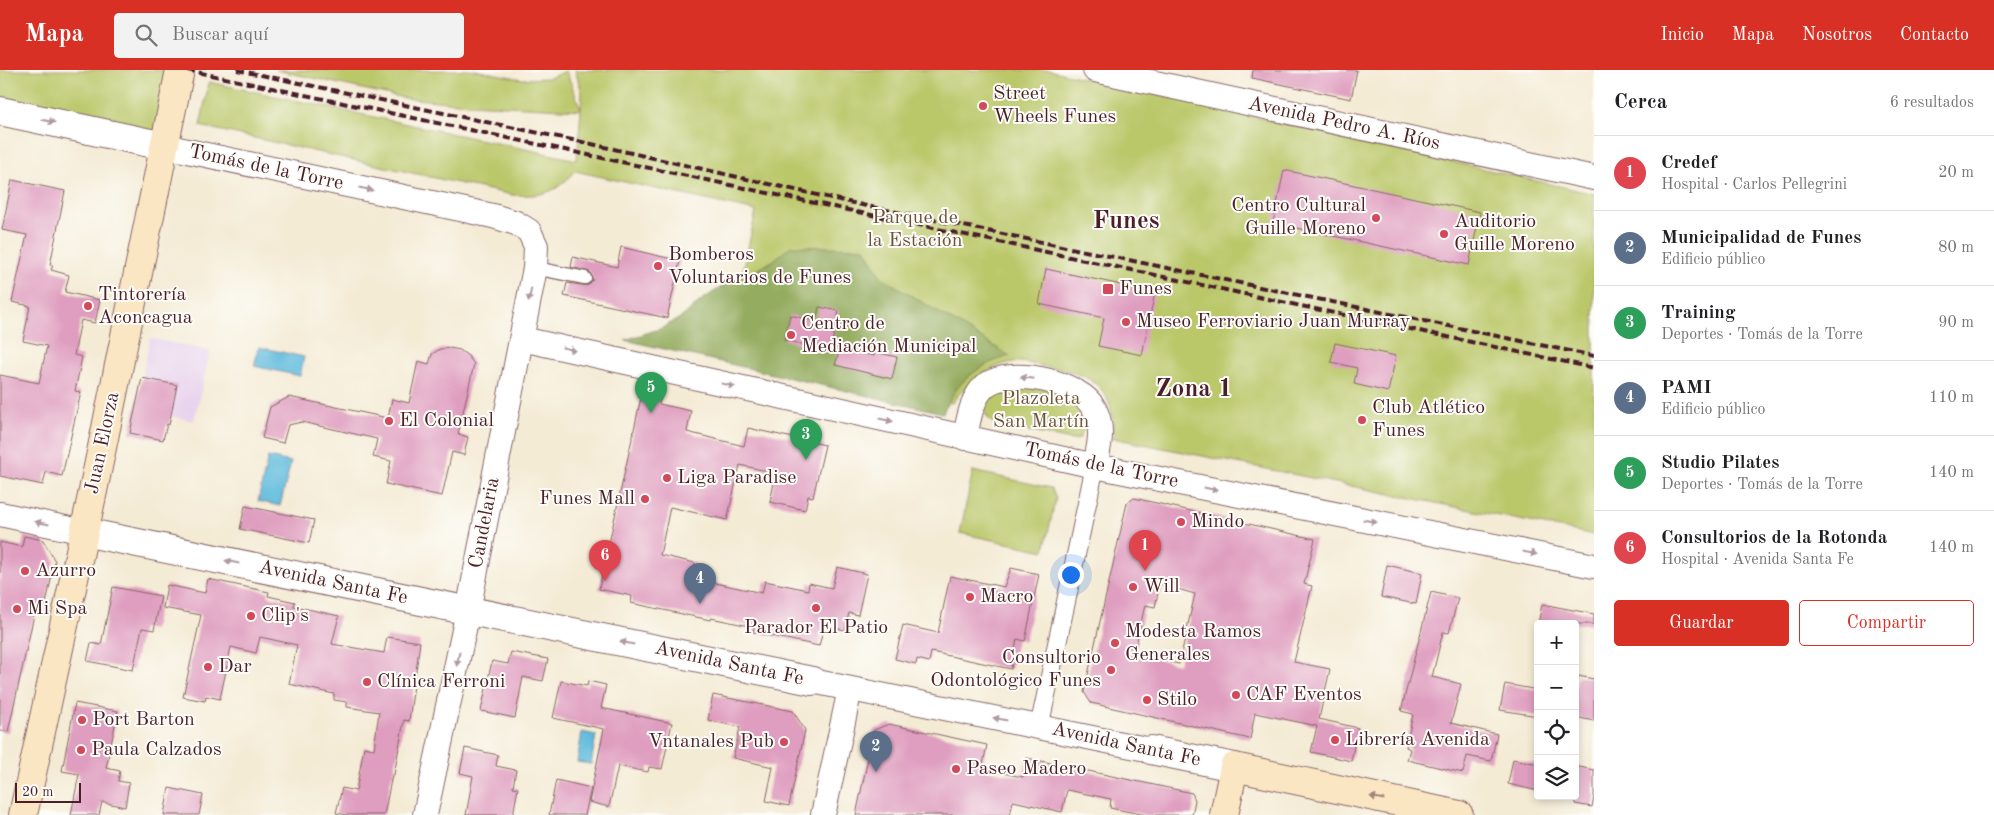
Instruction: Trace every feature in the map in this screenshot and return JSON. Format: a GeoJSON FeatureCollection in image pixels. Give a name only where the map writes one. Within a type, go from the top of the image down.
{"type":"FeatureCollection","features":[{"type":"Feature","properties":{"kind":"main road","name":"Juan Elorza"},"geometry":{"type":"LineString","coordinates":[[23,815],[180,70]]}},
{"type":"Feature","properties":{"kind":"main road"},"geometry":{"type":"LineString","coordinates":[[1224,815],[1234,767]]}},
{"type":"Feature","properties":{"kind":"main road","name":"Avenida Santa Fe"},"geometry":{"type":"LineString","coordinates":[[1234,767],[1459,815]]}},
{"type":"Feature","properties":{"kind":"street","name":"Avenida Pedro A. Ríos"},"geometry":{"type":"LineString","coordinates":[[1095,70],[1181,79],[1594,178]]}},
{"type":"Feature","properties":{"kind":"street","name":"Tomás de la Torre"},"geometry":{"type":"LineString","coordinates":[[0,111],[493,216],[516,223],[529,231]]}},
{"type":"Feature","properties":{"kind":"street","name":"Candelaria"},"geometry":{"type":"LineString","coordinates":[[425,815],[468,611],[535,268],[536,246],[529,231]]}},
{"type":"Feature","properties":{"kind":"street","name":"Tomás de la Torre"},"geometry":{"type":"LineString","coordinates":[[522,339],[1095,466],[1594,566]]}},
{"type":"Feature","properties":{"kind":"street"},"geometry":{"type":"LineString","coordinates":[[965,438],[976,400],[984,386],[997,378],[1016,376],[1034,378],[1067,386],[1086,398],[1095,409],[1101,426],[1095,466],[1039,728]]}},
{"type":"Feature","properties":{"kind":"street","name":"Avenida Santa Fe"},"geometry":{"type":"LineString","coordinates":[[0,514],[1234,767]]}},
{"type":"Feature","properties":{"kind":"street"},"geometry":{"type":"LineString","coordinates":[[823,815],[850,689]]}},
{"type":"Feature","properties":{"kind":"lane"},"geometry":{"type":"LineString","coordinates":[[535,268],[585,278]]}},
{"type":"Feature","properties":{"kind":"shaded area"},"geometry":{"type":"Polygon","coordinates":[[[150,338],[210,351],[194,421],[136,409],[150,338]]]}},
{"type":"Feature","properties":{"kind":"green space"},"geometry":{"type":"Polygon","coordinates":[[[0,70],[180,70],[164,146],[0,111],[0,70]]]}},
{"type":"Feature","properties":{"kind":"green space","name":"Parque de la Estación"},"geometry":{"type":"Polygon","coordinates":[[[276,70],[475,70],[522,79],[549,78],[566,71],[581,109],[582,92],[575,70],[1048,70],[1594,194],[1594,535],[1113,438],[1113,421],[1105,395],[1089,379],[1064,370],[1022,362],[1005,364],[979,376],[952,403],[725,353],[756,211],[575,171],[561,185],[547,192],[532,195],[512,195],[200,126],[209,82],[577,160],[581,110],[469,104],[404,98],[276,70]]]}},
{"type":"Feature","properties":{"kind":"green space"},"geometry":{"type":"Polygon","coordinates":[[[791,246],[865,248],[881,277],[1010,356],[998,359],[969,376],[954,392],[943,413],[625,340],[662,328],[682,317],[703,299],[739,276],[752,273],[774,260],[791,246]]]}},
{"type":"Feature","properties":{"kind":"green space","name":"Plazoleta San Martín"},"geometry":{"type":"Polygon","coordinates":[[[998,382],[1046,388],[1082,408],[1084,424],[1079,439],[1071,440],[992,422],[986,414],[983,400],[998,382]]]}},
{"type":"Feature","properties":{"kind":"green space"},"geometry":{"type":"Polygon","coordinates":[[[973,471],[1051,488],[1056,497],[1044,551],[960,533],[973,471]]]}},
{"type":"Feature","properties":{"kind":"water"},"geometry":{"type":"Polygon","coordinates":[[[259,347],[304,357],[300,376],[254,366],[259,347]]]}},
{"type":"Feature","properties":{"kind":"water"},"geometry":{"type":"Polygon","coordinates":[[[268,457],[291,462],[280,506],[258,501],[268,457]]]}},
{"type":"Feature","properties":{"kind":"water"},"geometry":{"type":"Polygon","coordinates":[[[582,732],[596,735],[591,764],[577,762],[582,732]]]}},
{"type":"Feature","properties":{"kind":"building"},"geometry":{"type":"Polygon","coordinates":[[[1253,70],[1357,70],[1351,99],[1252,78],[1253,70]]]}},
{"type":"Feature","properties":{"kind":"building","name":"Centro Cultural Guille Moreno"},"geometry":{"type":"Polygon","coordinates":[[[1284,170],[1480,212],[1469,265],[1273,223],[1284,170]]]}},
{"type":"Feature","properties":{"kind":"building"},"geometry":{"type":"Polygon","coordinates":[[[12,180],[65,191],[50,265],[53,265],[51,270],[69,275],[65,292],[100,300],[95,323],[81,320],[74,355],[82,357],[75,391],[81,392],[62,476],[46,472],[43,485],[0,476],[0,375],[39,383],[47,346],[23,341],[30,306],[12,302],[27,235],[2,230],[12,180]]]}},
{"type":"Feature","properties":{"kind":"building"},"geometry":{"type":"Polygon","coordinates":[[[621,247],[680,261],[667,318],[564,296],[567,283],[587,286],[593,280],[590,272],[571,267],[573,257],[617,267],[621,247]]]}},
{"type":"Feature","properties":{"kind":"building","name":"Museo Ferroviario Juan Murray"},"geometry":{"type":"Polygon","coordinates":[[[1046,269],[1155,292],[1142,355],[1098,346],[1104,318],[1039,304],[1046,269]]]}},
{"type":"Feature","properties":{"kind":"building"},"geometry":{"type":"Polygon","coordinates":[[[819,307],[839,311],[830,351],[784,340],[790,315],[816,321],[819,307]]]}},
{"type":"Feature","properties":{"kind":"building"},"geometry":{"type":"Polygon","coordinates":[[[1335,343],[1396,356],[1388,392],[1354,384],[1357,368],[1331,362],[1335,343]]]}},
{"type":"Feature","properties":{"kind":"building"},"geometry":{"type":"Polygon","coordinates":[[[840,348],[874,356],[875,352],[897,357],[892,379],[835,365],[840,348]]]}},
{"type":"Feature","properties":{"kind":"building","name":"El Colonial"},"geometry":{"type":"Polygon","coordinates":[[[440,349],[460,350],[474,364],[458,434],[468,437],[464,455],[452,452],[442,496],[386,484],[391,461],[373,457],[377,439],[302,422],[288,425],[283,443],[262,438],[270,407],[289,397],[388,418],[392,399],[409,403],[418,361],[429,364],[432,354],[440,349]]]}},
{"type":"Feature","properties":{"kind":"building"},"geometry":{"type":"Polygon","coordinates":[[[142,378],[177,385],[169,425],[167,424],[163,440],[130,433],[142,378]]]}},
{"type":"Feature","properties":{"kind":"building"},"geometry":{"type":"Polygon","coordinates":[[[642,393],[661,397],[659,404],[691,411],[687,432],[744,446],[748,428],[825,445],[813,497],[808,496],[805,510],[770,502],[776,473],[740,465],[727,520],[670,507],[660,555],[695,563],[692,578],[762,593],[765,581],[808,590],[809,583],[832,588],[837,567],[867,574],[858,615],[849,613],[845,630],[824,626],[819,646],[753,632],[754,627],[711,618],[710,620],[631,603],[632,596],[599,589],[642,393]]]}},
{"type":"Feature","properties":{"kind":"building"},"geometry":{"type":"Polygon","coordinates":[[[1134,498],[1315,539],[1304,584],[1312,586],[1294,662],[1330,669],[1319,719],[1358,728],[1351,761],[1311,752],[1317,726],[1255,713],[1250,739],[1091,703],[1084,692],[1127,503],[1134,498]],[[1160,584],[1155,607],[1145,605],[1134,654],[1179,664],[1195,594],[1160,584]]]}},
{"type":"Feature","properties":{"kind":"building"},"geometry":{"type":"Polygon","coordinates":[[[245,506],[314,520],[309,543],[240,529],[245,506]]]}},
{"type":"Feature","properties":{"kind":"building"},"geometry":{"type":"Polygon","coordinates":[[[24,536],[43,540],[55,561],[45,608],[36,606],[8,732],[0,731],[0,542],[22,547],[24,536]]]}},
{"type":"Feature","properties":{"kind":"building"},"geometry":{"type":"Polygon","coordinates":[[[1387,565],[1422,573],[1416,604],[1381,597],[1387,565]]]}},
{"type":"Feature","properties":{"kind":"building"},"geometry":{"type":"Polygon","coordinates":[[[1011,568],[1039,574],[1025,641],[1017,639],[1011,669],[931,652],[929,662],[917,659],[916,664],[895,659],[903,625],[938,633],[950,576],[1004,587],[1011,568]]]}},
{"type":"Feature","properties":{"kind":"building"},"geometry":{"type":"Polygon","coordinates":[[[208,579],[269,592],[268,596],[295,602],[294,606],[339,616],[332,644],[384,653],[387,637],[420,642],[409,721],[404,720],[394,775],[392,775],[384,815],[346,815],[336,813],[342,788],[356,791],[364,747],[374,749],[379,712],[347,707],[347,702],[334,700],[334,694],[289,684],[297,645],[260,637],[256,653],[231,647],[220,699],[206,696],[205,701],[183,697],[201,615],[163,608],[167,585],[205,593],[208,579]]]}},
{"type":"Feature","properties":{"kind":"building"},"geometry":{"type":"Polygon","coordinates":[[[113,587],[161,596],[154,630],[142,628],[133,670],[87,661],[91,643],[101,645],[113,587]]]}},
{"type":"Feature","properties":{"kind":"building"},"geometry":{"type":"Polygon","coordinates":[[[1431,592],[1458,598],[1449,633],[1443,632],[1432,677],[1461,684],[1451,723],[1497,734],[1491,761],[1467,756],[1463,773],[1407,760],[1410,749],[1406,747],[1413,714],[1401,711],[1431,592]]]}},
{"type":"Feature","properties":{"kind":"building"},"geometry":{"type":"Polygon","coordinates":[[[1542,604],[1594,614],[1594,624],[1579,624],[1579,620],[1539,620],[1542,604]]]}},
{"type":"Feature","properties":{"kind":"building"},"geometry":{"type":"Polygon","coordinates":[[[511,652],[548,659],[543,681],[523,677],[515,718],[481,711],[492,661],[508,664],[511,652]]]}},
{"type":"Feature","properties":{"kind":"building"},"geometry":{"type":"Polygon","coordinates":[[[1579,676],[1594,679],[1594,721],[1579,718],[1579,676]]]}},
{"type":"Feature","properties":{"kind":"building"},"geometry":{"type":"Polygon","coordinates":[[[561,681],[587,686],[588,681],[606,685],[601,708],[672,723],[662,769],[649,767],[648,772],[618,766],[609,807],[589,802],[604,729],[553,718],[561,681]]]}},
{"type":"Feature","properties":{"kind":"building"},"geometry":{"type":"Polygon","coordinates":[[[1505,684],[1534,689],[1534,715],[1500,710],[1505,684]]]}},
{"type":"Feature","properties":{"kind":"building"},"geometry":{"type":"Polygon","coordinates":[[[713,695],[793,711],[805,730],[789,806],[766,801],[773,767],[733,758],[740,727],[708,720],[713,695]]]}},
{"type":"Feature","properties":{"kind":"building"},"geometry":{"type":"Polygon","coordinates":[[[75,703],[118,711],[106,768],[120,771],[118,781],[129,783],[125,807],[102,802],[99,815],[71,815],[79,774],[62,771],[75,703]]]}},
{"type":"Feature","properties":{"kind":"building"},"geometry":{"type":"Polygon","coordinates":[[[889,724],[987,745],[982,769],[1023,777],[1027,758],[1192,793],[1195,800],[1192,815],[1146,815],[1110,808],[1111,799],[1067,790],[1062,812],[1013,801],[1010,815],[856,815],[874,730],[889,724]]]}},
{"type":"Feature","properties":{"kind":"building"},"geometry":{"type":"Polygon","coordinates":[[[465,748],[498,755],[496,766],[516,770],[513,787],[518,788],[513,815],[466,815],[473,776],[460,773],[465,748]]]}},
{"type":"Feature","properties":{"kind":"building"},"geometry":{"type":"Polygon","coordinates":[[[1513,759],[1534,763],[1534,790],[1508,784],[1513,759]]]}},
{"type":"Feature","properties":{"kind":"building"},"geometry":{"type":"Polygon","coordinates":[[[1579,767],[1594,770],[1592,807],[1575,804],[1575,800],[1579,800],[1579,767]]]}},
{"type":"Feature","properties":{"kind":"building"},"geometry":{"type":"Polygon","coordinates":[[[556,780],[591,788],[585,815],[549,815],[556,780]]]}},
{"type":"Feature","properties":{"kind":"building"},"geometry":{"type":"Polygon","coordinates":[[[169,788],[203,795],[199,815],[164,815],[169,788]]]}},
{"type":"Feature","properties":{"kind":"railway"},"geometry":{"type":"LineString","coordinates":[[187,70],[1594,368]]}},
{"type":"Feature","properties":{"kind":"railway"},"geometry":{"type":"LineString","coordinates":[[237,70],[587,143],[862,205],[1594,356]]}},
{"type":"Feature","properties":{"kind":"place","name":"Street Wheels Funes"},"geometry":{"type":"Point","coordinates":[983,106]}},
{"type":"Feature","properties":{"kind":"place","name":"Centro Cultural Guille Moreno"},"geometry":{"type":"Point","coordinates":[1376,218]}},
{"type":"Feature","properties":{"kind":"place","name":"Auditorio Guille Moreno"},"geometry":{"type":"Point","coordinates":[1444,234]}},
{"type":"Feature","properties":{"kind":"place","name":"Bomberos Voluntarios de Funes"},"geometry":{"type":"Point","coordinates":[658,266]}},
{"type":"Feature","properties":{"kind":"place","name":"Funes"},"geometry":{"type":"Point","coordinates":[1108,289]}},
{"type":"Feature","properties":{"kind":"place","name":"Tintorería Aconcagua"},"geometry":{"type":"Point","coordinates":[88,306]}},
{"type":"Feature","properties":{"kind":"place","name":"Museo Ferroviario Juan Murray"},"geometry":{"type":"Point","coordinates":[1126,322]}},
{"type":"Feature","properties":{"kind":"place","name":"Centro de Mediación Municipal"},"geometry":{"type":"Point","coordinates":[791,335]}},
{"type":"Feature","properties":{"kind":"place","name":"Studio Pilates"},"geometry":{"type":"Point","coordinates":[651,413]}},
{"type":"Feature","properties":{"kind":"place","name":"Club Atlético Funes"},"geometry":{"type":"Point","coordinates":[1362,420]}},
{"type":"Feature","properties":{"kind":"place","name":"El Colonial"},"geometry":{"type":"Point","coordinates":[389,421]}},
{"type":"Feature","properties":{"kind":"place","name":"Training"},"geometry":{"type":"Point","coordinates":[806,460]}},
{"type":"Feature","properties":{"kind":"place","name":"Liga Paradise"},"geometry":{"type":"Point","coordinates":[667,478]}},
{"type":"Feature","properties":{"kind":"place","name":"Funes Mall"},"geometry":{"type":"Point","coordinates":[645,499]}},
{"type":"Feature","properties":{"kind":"place","name":"Mindo"},"geometry":{"type":"Point","coordinates":[1181,522]}},
{"type":"Feature","properties":{"kind":"place","name":"Azurro"},"geometry":{"type":"Point","coordinates":[25,571]}},
{"type":"Feature","properties":{"kind":"place","name":"Credef"},"geometry":{"type":"Point","coordinates":[1145,571]}},
{"type":"Feature","properties":{"kind":"place","name":"Consultorios de la Rotonda"},"geometry":{"type":"Point","coordinates":[605,581]}},
{"type":"Feature","properties":{"kind":"place","name":"Will"},"geometry":{"type":"Point","coordinates":[1133,587]}},
{"type":"Feature","properties":{"kind":"place","name":"Macro"},"geometry":{"type":"Point","coordinates":[970,597]}},
{"type":"Feature","properties":{"kind":"place","name":"PAMI"},"geometry":{"type":"Point","coordinates":[700,604]}},
{"type":"Feature","properties":{"kind":"place","name":"Parador El Patio"},"geometry":{"type":"Point","coordinates":[816,608]}},
{"type":"Feature","properties":{"kind":"place","name":"Mi Spa"},"geometry":{"type":"Point","coordinates":[17,609]}},
{"type":"Feature","properties":{"kind":"place","name":"Clip's"},"geometry":{"type":"Point","coordinates":[251,616]}},
{"type":"Feature","properties":{"kind":"place","name":"Modesta Ramos Generales"},"geometry":{"type":"Point","coordinates":[1115,643]}},
{"type":"Feature","properties":{"kind":"place","name":"Dar"},"geometry":{"type":"Point","coordinates":[208,667]}},
{"type":"Feature","properties":{"kind":"place","name":"Consultorio Odontológico Funes"},"geometry":{"type":"Point","coordinates":[1111,670]}},
{"type":"Feature","properties":{"kind":"place","name":"Clínica Ferroni"},"geometry":{"type":"Point","coordinates":[367,682]}},
{"type":"Feature","properties":{"kind":"place","name":"CAF Eventos"},"geometry":{"type":"Point","coordinates":[1236,695]}},
{"type":"Feature","properties":{"kind":"place","name":"Stilo"},"geometry":{"type":"Point","coordinates":[1147,700]}},
{"type":"Feature","properties":{"kind":"place","name":"Port Barton"},"geometry":{"type":"Point","coordinates":[82,720]}},
{"type":"Feature","properties":{"kind":"place","name":"Librería Avenida"},"geometry":{"type":"Point","coordinates":[1335,740]}},
{"type":"Feature","properties":{"kind":"place","name":"Vntanales Pub"},"geometry":{"type":"Point","coordinates":[784,742]}},
{"type":"Feature","properties":{"kind":"place","name":"Paula Calzados"},"geometry":{"type":"Point","coordinates":[81,750]}},
{"type":"Feature","properties":{"kind":"place","name":"Paseo Madero"},"geometry":{"type":"Point","coordinates":[956,769]}},
{"type":"Feature","properties":{"kind":"place","name":"Municipalidad de Funes"},"geometry":{"type":"Point","coordinates":[876,772]}},
{"type":"Feature","properties":{"kind":"district","name":"Funes"},"geometry":{"type":"Point","coordinates":[1126,221]}},
{"type":"Feature","properties":{"kind":"district","name":"Zona 1"},"geometry":{"type":"Point","coordinates":[1194,389]}}]}
